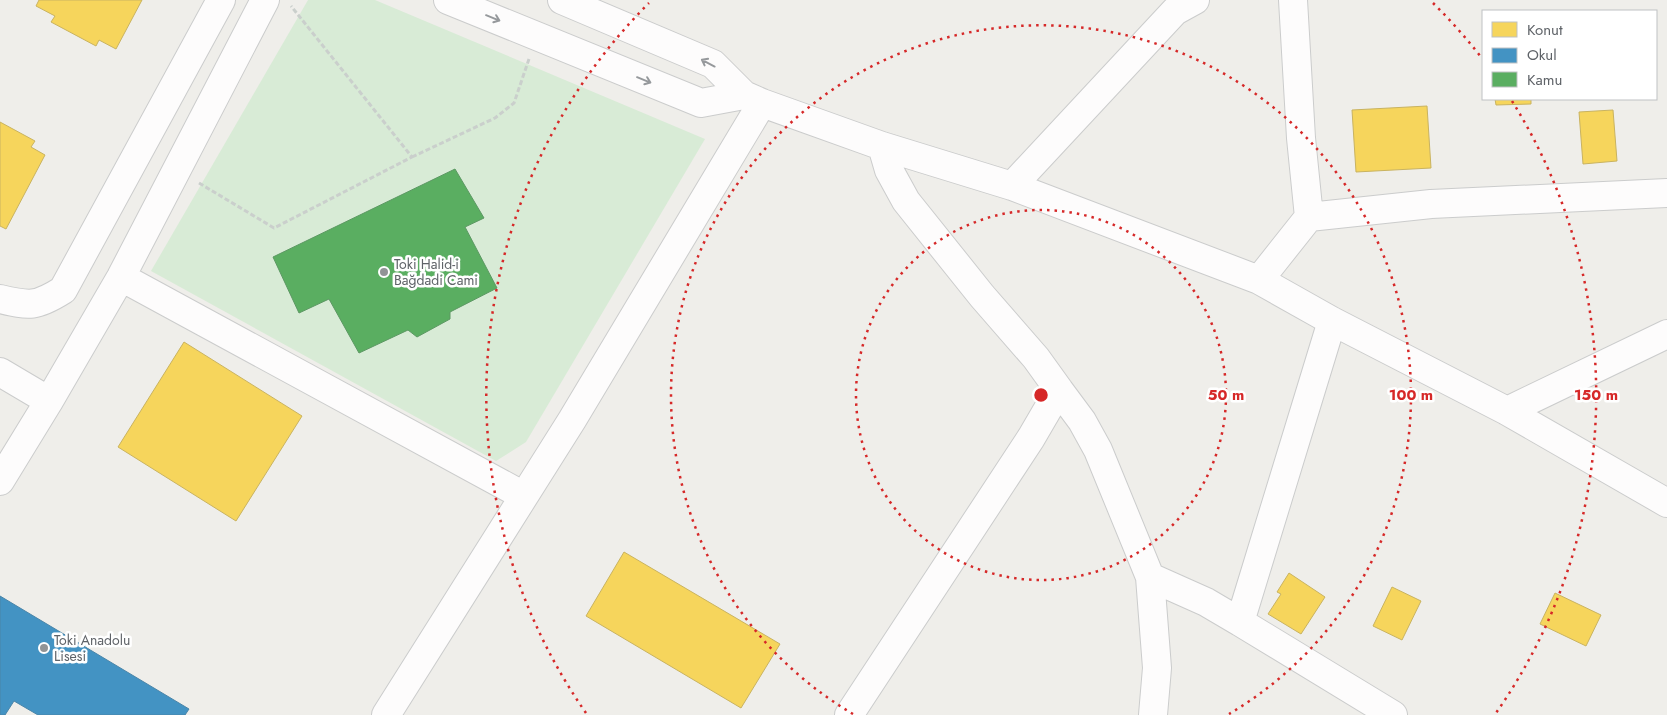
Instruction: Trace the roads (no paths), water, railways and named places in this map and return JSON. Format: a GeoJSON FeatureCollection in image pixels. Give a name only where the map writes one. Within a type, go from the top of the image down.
{"type":"FeatureCollection","features":[{"type":"Feature","properties":{"kind":"street"},"geometry":{"type":"LineString","coordinates":[[0,298],[24,304],[46,301],[63,290],[222,0]]}},
{"type":"Feature","properties":{"kind":"street"},"geometry":{"type":"LineString","coordinates":[[0,481],[121,277],[265,0]]}},
{"type":"Feature","properties":{"kind":"street"},"geometry":{"type":"LineString","coordinates":[[448,0],[700,103],[753,99]]}},
{"type":"Feature","properties":{"kind":"street"},"geometry":{"type":"LineString","coordinates":[[562,0],[713,64],[753,99],[882,146],[1012,186],[1259,280],[1332,321],[1507,411],[1667,504]]}},
{"type":"Feature","properties":{"kind":"street"},"geometry":{"type":"LineString","coordinates":[[1012,186],[1175,11],[1195,0]]}},
{"type":"Feature","properties":{"kind":"street"},"geometry":{"type":"LineString","coordinates":[[1259,280],[1309,217],[1301,138],[1292,0]]}},
{"type":"Feature","properties":{"kind":"street"},"geometry":{"type":"LineString","coordinates":[[386,715],[572,420],[753,99]]}},
{"type":"Feature","properties":{"kind":"street"},"geometry":{"type":"LineString","coordinates":[[882,146],[889,170],[906,201],[982,296],[1036,358],[1082,421],[1098,450],[1150,577],[1157,668],[1153,715]]}},
{"type":"Feature","properties":{"kind":"street"},"geometry":{"type":"LineString","coordinates":[[1309,217],[1431,204],[1667,193]]}},
{"type":"Feature","properties":{"kind":"street"},"geometry":{"type":"LineString","coordinates":[[121,277],[524,496]]}},
{"type":"Feature","properties":{"kind":"street"},"geometry":{"type":"LineString","coordinates":[[1240,622],[1332,321]]}},
{"type":"Feature","properties":{"kind":"street"},"geometry":{"type":"LineString","coordinates":[[1507,411],[1667,334]]}},
{"type":"Feature","properties":{"kind":"street"},"geometry":{"type":"LineString","coordinates":[[0,372],[49,401]]}},
{"type":"Feature","properties":{"kind":"street"},"geometry":{"type":"LineString","coordinates":[[850,715],[1031,438],[1059,390]]}},
{"type":"Feature","properties":{"kind":"street"},"geometry":{"type":"LineString","coordinates":[[1150,577],[1206,602],[1393,715]]}},
{"type":"Feature","properties":{"kind":"place","name":"Toki Halid-i Bağdadi Cami"},"geometry":{"type":"Point","coordinates":[384,272]}},
{"type":"Feature","properties":{"kind":"place","name":"Toki Anadolu Lisesi"},"geometry":{"type":"Point","coordinates":[44,648]}}]}
